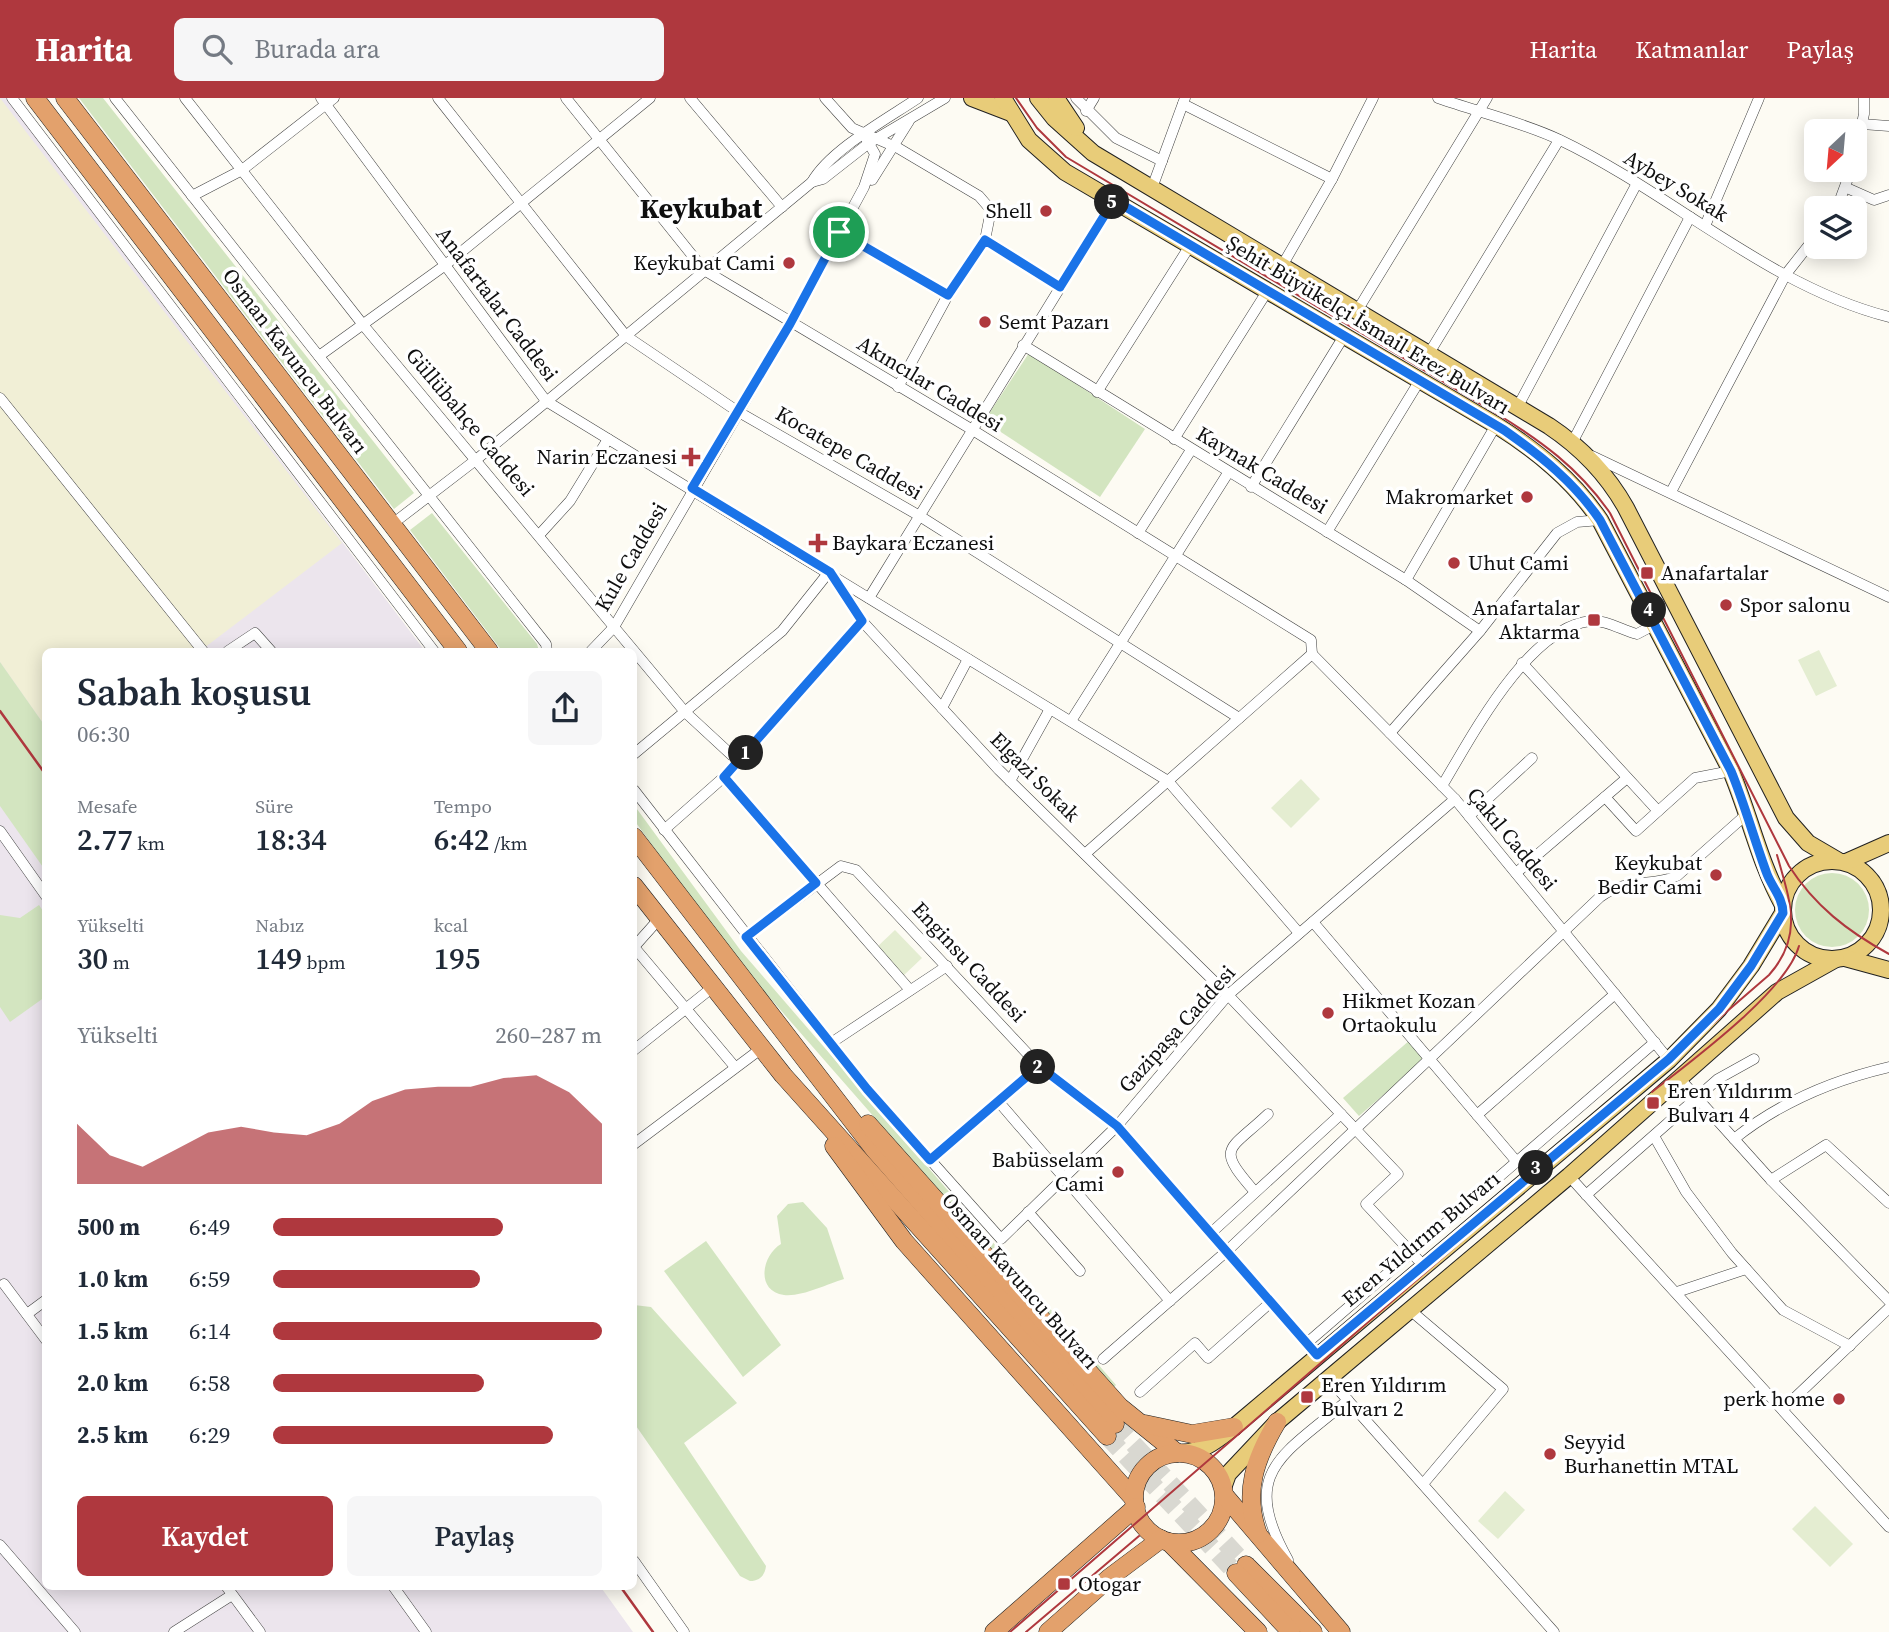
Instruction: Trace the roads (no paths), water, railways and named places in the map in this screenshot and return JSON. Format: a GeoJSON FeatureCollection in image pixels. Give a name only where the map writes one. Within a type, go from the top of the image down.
{"type":"FeatureCollection","features":[{"type":"Feature","properties":{"kind":"highway"},"geometry":{"type":"LineString","coordinates":[[35,98],[456,648]]}},
{"type":"Feature","properties":{"kind":"highway","name":"Osman Kavuncu Bulvarı"},"geometry":{"type":"LineString","coordinates":[[65,98],[487,648]]}},
{"type":"Feature","properties":{"kind":"highway"},"geometry":{"type":"LineString","coordinates":[[637,840],[804,1059],[877,1133],[1118,1426],[1209,1463],[1224,1492],[1260,1540],[1341,1632]]}},
{"type":"Feature","properties":{"kind":"highway","name":"Osman Kavuncu Bulvarı"},"geometry":{"type":"LineString","coordinates":[[637,890],[783,1075],[1118,1426]]}},
{"type":"Feature","properties":{"kind":"highway"},"geometry":{"type":"LineString","coordinates":[[783,1075],[904,1241],[1135,1503]]}},
{"type":"Feature","properties":{"kind":"highway"},"geometry":{"type":"LineString","coordinates":[[1260,1540],[1251,1505],[1251,1480],[1258,1458],[1277,1422]]}},
{"type":"Feature","properties":{"kind":"highway"},"geometry":{"type":"LineString","coordinates":[[1118,1426],[1183,1434],[1202,1434],[1234,1427]]}},
{"type":"Feature","properties":{"kind":"highway"},"geometry":{"type":"LineString","coordinates":[[1180,1453],[1158,1458],[1145,1468],[1137,1483],[1135,1503],[1141,1522],[1165,1540],[1258,1632]]}},
{"type":"Feature","properties":{"kind":"highway"},"geometry":{"type":"LineString","coordinates":[[1048,1632],[1109,1578],[1165,1540],[1193,1541],[1208,1533],[1219,1520],[1224,1492]]}},
{"type":"Feature","properties":{"kind":"highway"},"geometry":{"type":"LineString","coordinates":[[994,1632],[1135,1503]]}},
{"type":"Feature","properties":{"kind":"highway"},"geometry":{"type":"LineString","coordinates":[[1292,1632],[1241,1569],[1312,1632]]}},
{"type":"Feature","properties":{"kind":"highway"},"geometry":{"type":"LineString","coordinates":[[984,1632],[1015,1614]]}},
{"type":"Feature","properties":{"kind":"main road"},"geometry":{"type":"LineString","coordinates":[[972,98],[1011,113]]}},
{"type":"Feature","properties":{"kind":"main road","name":"Şehit Büyükelçi İsmail Erez Bulvarı"},"geometry":{"type":"LineString","coordinates":[[1003,98],[1029,140],[1051,161],[1496,425],[1562,474],[1600,520],[1731,771],[1748,812],[1760,856],[1783,909]]}},
{"type":"Feature","properties":{"kind":"main road","name":"Şehit Büyükelçi İsmail Erez Bulvarı"},"geometry":{"type":"LineString","coordinates":[[1038,98],[1054,118],[1093,153],[1517,408],[1578,448],[1605,475],[1626,508],[1786,818],[1808,843],[1841,861]]}},
{"type":"Feature","properties":{"kind":"main road"},"geometry":{"type":"LineString","coordinates":[[1056,98],[1093,153]]}},
{"type":"Feature","properties":{"kind":"main road"},"geometry":{"type":"LineString","coordinates":[[1889,843],[1841,861],[1820,862],[1804,869],[1790,883],[1783,909],[1791,937],[1799,946],[1819,957],[1840,958],[1889,970]]}},
{"type":"Feature","properties":{"kind":"main road"},"geometry":{"type":"LineString","coordinates":[[1224,1492],[1228,1474],[1277,1422],[1681,1080],[1777,992],[1867,945],[1877,931],[1885,910],[1868,875],[1841,861]]}},
{"type":"Feature","properties":{"kind":"main road","name":"Eren Yıldırım Bulvarı"},"geometry":{"type":"LineString","coordinates":[[1180,1453],[1199,1451],[1210,1446],[1234,1427],[1312,1349],[1423,1265],[1669,1059],[1719,1009],[1751,966],[1783,909]]}},
{"type":"Feature","properties":{"kind":"street"},"geometry":{"type":"LineString","coordinates":[[12,98],[432,648]]}},
{"type":"Feature","properties":{"kind":"street"},"geometry":{"type":"LineString","coordinates":[[115,98],[430,496],[547,648]]}},
{"type":"Feature","properties":{"kind":"street","name":"Güllübahçe Caddesi"},"geometry":{"type":"LineString","coordinates":[[185,98],[364,326],[540,534],[632,648]]}},
{"type":"Feature","properties":{"kind":"street","name":"Kocatepe Caddesi"},"geometry":{"type":"LineString","coordinates":[[438,98],[626,336],[737,411],[918,515],[1239,718]]}},
{"type":"Feature","properties":{"kind":"street","name":"Akıncılar Caddesi"},"geometry":{"type":"LineString","coordinates":[[566,98],[704,270],[790,324],[971,429],[1311,640],[1312,654]]}},
{"type":"Feature","properties":{"kind":"street"},"geometry":{"type":"LineString","coordinates":[[319,356],[444,266],[650,98]]}},
{"type":"Feature","properties":{"kind":"street"},"geometry":{"type":"LineString","coordinates":[[690,98],[782,206]]}},
{"type":"Feature","properties":{"kind":"street"},"geometry":{"type":"LineString","coordinates":[[825,98],[842,118],[870,139],[892,147],[979,196],[991,210],[985,240],[948,295],[898,387]]}},
{"type":"Feature","properties":{"kind":"street"},"geometry":{"type":"LineString","coordinates":[[870,139],[918,98]]}},
{"type":"Feature","properties":{"kind":"street"},"geometry":{"type":"LineString","coordinates":[[391,525],[477,459],[626,336],[812,182],[817,173],[870,139],[945,98]]}},
{"type":"Feature","properties":{"kind":"street"},"geometry":{"type":"LineString","coordinates":[[1076,98],[1116,138],[1162,161]]}},
{"type":"Feature","properties":{"kind":"street"},"geometry":{"type":"LineString","coordinates":[[1086,110],[1094,98]]}},
{"type":"Feature","properties":{"kind":"street"},"geometry":{"type":"LineString","coordinates":[[1282,266],[1332,179],[1373,98]]}},
{"type":"Feature","properties":{"kind":"street","name":"Aybey Sokak"},"geometry":{"type":"LineString","coordinates":[[1438,98],[1559,140],[1786,274],[1834,298],[1889,317]]}},
{"type":"Feature","properties":{"kind":"street"},"geometry":{"type":"LineString","coordinates":[[1357,311],[1487,98]]}},
{"type":"Feature","properties":{"kind":"street"},"geometry":{"type":"LineString","coordinates":[[1704,226],[1759,98]]}},
{"type":"Feature","properties":{"kind":"street"},"geometry":{"type":"LineString","coordinates":[[1862,119],[1864,98]]}},
{"type":"Feature","properties":{"kind":"street"},"geometry":{"type":"LineString","coordinates":[[192,196],[242,170],[327,100]]}},
{"type":"Feature","properties":{"kind":"street","name":"Anafartalar Caddesi"},"geometry":{"type":"LineString","coordinates":[[327,100],[444,266],[546,401],[830,572],[1168,781],[1299,933]]}},
{"type":"Feature","properties":{"kind":"street"},"geometry":{"type":"LineString","coordinates":[[1152,188],[1184,101],[1332,179]]}},
{"type":"Feature","properties":{"kind":"street","name":"Kule Caddesi"},"geometry":{"type":"LineString","coordinates":[[864,187],[871,182],[911,118]]}},
{"type":"Feature","properties":{"kind":"street"},"geometry":{"type":"LineString","coordinates":[[1867,124],[1889,126]]}},
{"type":"Feature","properties":{"kind":"street","name":"Kule Caddesi"},"geometry":{"type":"LineString","coordinates":[[594,648],[614,627],[692,488],[790,324],[864,187],[875,158],[870,139]]}},
{"type":"Feature","properties":{"kind":"street"},"geometry":{"type":"LineString","coordinates":[[1429,355],[1559,140]]}},
{"type":"Feature","properties":{"kind":"street"},"geometry":{"type":"LineString","coordinates":[[1843,196],[1849,182]]}},
{"type":"Feature","properties":{"kind":"street"},"geometry":{"type":"LineString","coordinates":[[1517,408],[1636,185]]}},
{"type":"Feature","properties":{"kind":"street"},"geometry":{"type":"LineString","coordinates":[[1847,188],[1874,200],[1889,195]]}},
{"type":"Feature","properties":{"kind":"street"},"geometry":{"type":"LineString","coordinates":[[869,598],[1114,200]]}},
{"type":"Feature","properties":{"kind":"street"},"geometry":{"type":"LineString","coordinates":[[1690,218],[1578,448],[1889,597]]}},
{"type":"Feature","properties":{"kind":"street"},"geometry":{"type":"LineString","coordinates":[[839,232],[948,295]]}},
{"type":"Feature","properties":{"kind":"street"},"geometry":{"type":"LineString","coordinates":[[985,240],[1060,287]]}},
{"type":"Feature","properties":{"kind":"street"},"geometry":{"type":"LineString","coordinates":[[1097,392],[1191,244]]}},
{"type":"Feature","properties":{"kind":"street"},"geometry":{"type":"LineString","coordinates":[[1671,492],[1786,274],[1804,251]]}},
{"type":"Feature","properties":{"kind":"street"},"geometry":{"type":"LineString","coordinates":[[1174,439],[1268,290]]}},
{"type":"Feature","properties":{"kind":"street"},"geometry":{"type":"LineString","coordinates":[[1251,487],[1344,336]]}},
{"type":"Feature","properties":{"kind":"street","name":"Kaynak Caddesi"},"geometry":{"type":"LineString","coordinates":[[1023,345],[1227,473],[1406,580],[1480,631]]}},
{"type":"Feature","properties":{"kind":"street"},"geometry":{"type":"LineString","coordinates":[[1327,532],[1420,380]]}},
{"type":"Feature","properties":{"kind":"street"},"geometry":{"type":"LineString","coordinates":[[0,398],[201,648]]}},
{"type":"Feature","properties":{"kind":"street"},"geometry":{"type":"LineString","coordinates":[[1406,580],[1496,425]]}},
{"type":"Feature","properties":{"kind":"street"},"geometry":{"type":"LineString","coordinates":[[540,534],[570,500],[608,439]]}},
{"type":"Feature","properties":{"kind":"street"},"geometry":{"type":"LineString","coordinates":[[1138,533],[1191,450]]}},
{"type":"Feature","properties":{"kind":"street"},"geometry":{"type":"LineString","coordinates":[[1071,722],[1227,473]]}},
{"type":"Feature","properties":{"kind":"street"},"geometry":{"type":"LineString","coordinates":[[1390,733],[1480,631],[1557,533],[1577,522],[1600,520]]}},
{"type":"Feature","properties":{"kind":"street"},"geometry":{"type":"LineString","coordinates":[[637,752],[782,631],[830,572]]}},
{"type":"Feature","properties":{"kind":"street","name":"Elgazi Sokak"},"geometry":{"type":"LineString","coordinates":[[830,572],[862,621],[1010,781],[1228,995],[1398,1174],[1366,1203],[1411,1253]]}},
{"type":"Feature","properties":{"kind":"street"},"geometry":{"type":"LineString","coordinates":[[1442,786],[1488,710],[1522,663],[1568,625],[1594,620],[1637,634],[1656,624]]}},
{"type":"Feature","properties":{"kind":"street"},"geometry":{"type":"LineString","coordinates":[[664,830],[724,777],[862,621]]}},
{"type":"Feature","properties":{"kind":"street"},"geometry":{"type":"LineString","coordinates":[[232,648],[255,633],[268,648]]}},
{"type":"Feature","properties":{"kind":"street"},"geometry":{"type":"LineString","coordinates":[[1085,854],[1312,654]]}},
{"type":"Feature","properties":{"kind":"street","name":"Çakıl Caddesi"},"geometry":{"type":"LineString","coordinates":[[1312,654],[1455,799],[1669,1059]]}},
{"type":"Feature","properties":{"kind":"street","name":"Güllübahçe Caddesi"},"geometry":{"type":"LineString","coordinates":[[637,655],[685,712],[738,761]]}},
{"type":"Feature","properties":{"kind":"street"},"geometry":{"type":"LineString","coordinates":[[942,708],[968,659]]}},
{"type":"Feature","properties":{"kind":"street"},"geometry":{"type":"LineString","coordinates":[[1522,663],[1658,811]]}},
{"type":"Feature","properties":{"kind":"street"},"geometry":{"type":"LineString","coordinates":[[1010,781],[1050,709]]}},
{"type":"Feature","properties":{"kind":"street"},"geometry":{"type":"LineString","coordinates":[[1469,816],[1532,758]]}},
{"type":"Feature","properties":{"kind":"street"},"geometry":{"type":"LineString","coordinates":[[1605,797],[1636,831],[1695,778],[1731,771]]}},
{"type":"Feature","properties":{"kind":"street"},"geometry":{"type":"LineString","coordinates":[[724,777],[911,990]]}},
{"type":"Feature","properties":{"kind":"street"},"geometry":{"type":"LineString","coordinates":[[1516,873],[1627,778]]}},
{"type":"Feature","properties":{"kind":"street"},"geometry":{"type":"LineString","coordinates":[[637,794],[746,937],[930,1160],[1039,1066]]}},
{"type":"Feature","properties":{"kind":"street","name":"Gazipaşa Caddesi"},"geometry":{"type":"LineString","coordinates":[[930,1160],[1001,1239],[1117,1126],[1228,995],[1455,799]]}},
{"type":"Feature","properties":{"kind":"street"},"geometry":{"type":"LineString","coordinates":[[1103,1359],[1227,1251],[1612,889],[1626,883],[1662,881],[1677,876],[1748,812]]}},
{"type":"Feature","properties":{"kind":"street"},"geometry":{"type":"LineString","coordinates":[[0,831],[42,890]]}},
{"type":"Feature","properties":{"kind":"street","name":"Enginsu Caddesi"},"geometry":{"type":"LineString","coordinates":[[746,937],[841,866],[856,870],[1039,1066],[1117,1126],[1312,1349]]}},
{"type":"Feature","properties":{"kind":"street"},"geometry":{"type":"LineString","coordinates":[[637,944],[659,919]]}},
{"type":"Feature","properties":{"kind":"street"},"geometry":{"type":"LineString","coordinates":[[1312,922],[1517,1162]]}},
{"type":"Feature","properties":{"kind":"street"},"geometry":{"type":"LineString","coordinates":[[637,951],[735,1068]]}},
{"type":"Feature","properties":{"kind":"street"},"geometry":{"type":"LineString","coordinates":[[831,1043],[947,966]]}},
{"type":"Feature","properties":{"kind":"street"},"geometry":{"type":"LineString","coordinates":[[637,1047],[713,987]]}},
{"type":"Feature","properties":{"kind":"street"},"geometry":{"type":"LineString","coordinates":[[1477,1115],[1615,994]]}},
{"type":"Feature","properties":{"kind":"street"},"geometry":{"type":"LineString","coordinates":[[1312,1349],[1411,1253],[1655,1042]]}},
{"type":"Feature","properties":{"kind":"street"},"geometry":{"type":"LineString","coordinates":[[637,1142],[762,1048]]}},
{"type":"Feature","properties":{"kind":"street"},"geometry":{"type":"LineString","coordinates":[[1586,1195],[1729,1072],[1754,1059]]}},
{"type":"Feature","properties":{"kind":"street"},"geometry":{"type":"LineString","coordinates":[[1734,1139],[1763,1117],[1798,1098],[1889,1067]]}},
{"type":"Feature","properties":{"kind":"street"},"geometry":{"type":"LineString","coordinates":[[1681,1080],[1771,1180],[1889,1301]]}},
{"type":"Feature","properties":{"kind":"street"},"geometry":{"type":"LineString","coordinates":[[998,1101],[1170,1301]]}},
{"type":"Feature","properties":{"kind":"street"},"geometry":{"type":"LineString","coordinates":[[1255,1192],[1231,1164],[1229,1157],[1233,1148],[1268,1114]]}},
{"type":"Feature","properties":{"kind":"street"},"geometry":{"type":"LineString","coordinates":[[1211,1233],[1341,1114]]}},
{"type":"Feature","properties":{"kind":"street"},"geometry":{"type":"LineString","coordinates":[[1654,1136],[1686,1192],[1746,1269],[1783,1310],[1850,1346]]}},
{"type":"Feature","properties":{"kind":"street"},"geometry":{"type":"LineString","coordinates":[[1771,1180],[1826,1145],[1889,1203]]}},
{"type":"Feature","properties":{"kind":"street"},"geometry":{"type":"LineString","coordinates":[[1569,1176],[1784,1408],[1889,1527]]}},
{"type":"Feature","properties":{"kind":"street"},"geometry":{"type":"LineString","coordinates":[[1028,1212],[1080,1271]]}},
{"type":"Feature","properties":{"kind":"street"},"geometry":{"type":"LineString","coordinates":[[1411,1253],[1423,1265]]}},
{"type":"Feature","properties":{"kind":"street"},"geometry":{"type":"LineString","coordinates":[[1677,1292],[1746,1269]]}},
{"type":"Feature","properties":{"kind":"street"},"geometry":{"type":"LineString","coordinates":[[4,1284],[42,1335]]}},
{"type":"Feature","properties":{"kind":"street"},"geometry":{"type":"LineString","coordinates":[[1140,1392],[1195,1343],[1208,1358],[1271,1302]]}},
{"type":"Feature","properties":{"kind":"street"},"geometry":{"type":"LineString","coordinates":[[27,1314],[42,1303]]}},
{"type":"Feature","properties":{"kind":"street"},"geometry":{"type":"LineString","coordinates":[[1784,1408],[1889,1308]]}},
{"type":"Feature","properties":{"kind":"street"},"geometry":{"type":"LineString","coordinates":[[1410,1310],[1503,1389],[1423,1484]]}},
{"type":"Feature","properties":{"kind":"street"},"geometry":{"type":"LineString","coordinates":[[1329,1378],[1554,1632]]}},
{"type":"Feature","properties":{"kind":"street"},"geometry":{"type":"LineString","coordinates":[[1304,1591],[1269,1523],[1266,1488],[1273,1469],[1285,1454],[1348,1400]]}},
{"type":"Feature","properties":{"kind":"street"},"geometry":{"type":"LineString","coordinates":[[1879,1516],[1889,1508]]}},
{"type":"Feature","properties":{"kind":"street"},"geometry":{"type":"LineString","coordinates":[[0,1545],[75,1632]]}},
{"type":"Feature","properties":{"kind":"street"},"geometry":{"type":"LineString","coordinates":[[637,1566],[684,1632]]}},
{"type":"Feature","properties":{"kind":"street"},"geometry":{"type":"LineString","coordinates":[[174,1632],[229,1590],[260,1632]]}},
{"type":"Feature","properties":{"kind":"street"},"geometry":{"type":"LineString","coordinates":[[396,1590],[426,1632]]}},
{"type":"Feature","properties":{"kind":"tunnel"},"geometry":{"type":"LineString","coordinates":[[1115,1424],[1246,1565]]}},
{"type":"Feature","properties":{"kind":"tunnel"},"geometry":{"type":"LineString","coordinates":[[1107,1436],[1236,1573]]}},
{"type":"Feature","properties":{"kind":"tram line"},"geometry":{"type":"LineString","coordinates":[[1016,98],[1037,128],[1066,157],[1494,412],[1543,444],[1572,469],[1610,513],[1789,866],[1833,916],[1889,954]]}},
{"type":"Feature","properties":{"kind":"tram line"},"geometry":{"type":"LineString","coordinates":[[1010,1632],[1769,975],[1787,946],[1791,918],[1777,855]]}},
{"type":"Feature","properties":{"kind":"tram line"},"geometry":{"type":"LineString","coordinates":[[1652,1092],[1757,1004],[1791,964],[1799,946]]}},
{"type":"Feature","properties":{"kind":"tram line"},"geometry":{"type":"LineString","coordinates":[[1026,1632],[1139,1536]]}},
{"type":"Feature","properties":{"kind":"railway"},"geometry":{"type":"LineString","coordinates":[[0,711],[42,769]]}},
{"type":"Feature","properties":{"kind":"railway"},"geometry":{"type":"LineString","coordinates":[[623,1590],[653,1632]]}},
{"type":"Feature","properties":{"kind":"place","name":"Shell"},"geometry":{"type":"Point","coordinates":[1046,211]}},
{"type":"Feature","properties":{"kind":"place","name":"Keykubat Cami"},"geometry":{"type":"Point","coordinates":[789,263]}},
{"type":"Feature","properties":{"kind":"place","name":"Semt Pazarı"},"geometry":{"type":"Point","coordinates":[985,322]}},
{"type":"Feature","properties":{"kind":"place","name":"Narin Eczanesi"},"geometry":{"type":"Point","coordinates":[691,457]}},
{"type":"Feature","properties":{"kind":"place","name":"Makromarket"},"geometry":{"type":"Point","coordinates":[1527,497]}},
{"type":"Feature","properties":{"kind":"place","name":"Baykara Eczanesi"},"geometry":{"type":"Point","coordinates":[818,543]}},
{"type":"Feature","properties":{"kind":"place","name":"Uhut Cami"},"geometry":{"type":"Point","coordinates":[1454,563]}},
{"type":"Feature","properties":{"kind":"place","name":"Anafartalar"},"geometry":{"type":"Point","coordinates":[1647,573]}},
{"type":"Feature","properties":{"kind":"place","name":"Spor salonu"},"geometry":{"type":"Point","coordinates":[1726,605]}},
{"type":"Feature","properties":{"kind":"place","name":"Anafartalar Aktarma"},"geometry":{"type":"Point","coordinates":[1594,620]}},
{"type":"Feature","properties":{"kind":"place","name":"Keykubat Bedir Cami"},"geometry":{"type":"Point","coordinates":[1716,875]}},
{"type":"Feature","properties":{"kind":"place","name":"Hikmet Kozan Ortaokulu"},"geometry":{"type":"Point","coordinates":[1328,1013]}},
{"type":"Feature","properties":{"kind":"place","name":"Eren Yıldırım Bulvarı 4"},"geometry":{"type":"Point","coordinates":[1653,1103]}},
{"type":"Feature","properties":{"kind":"place","name":"Babüsselam Cami"},"geometry":{"type":"Point","coordinates":[1118,1172]}},
{"type":"Feature","properties":{"kind":"place","name":"Eren Yıldırım Bulvarı 2"},"geometry":{"type":"Point","coordinates":[1307,1397]}},
{"type":"Feature","properties":{"kind":"place","name":"perk home"},"geometry":{"type":"Point","coordinates":[1839,1399]}},
{"type":"Feature","properties":{"kind":"place","name":"Seyyid Burhanettin MTAL"},"geometry":{"type":"Point","coordinates":[1550,1454]}},
{"type":"Feature","properties":{"kind":"place","name":"Otogar"},"geometry":{"type":"Point","coordinates":[1064,1584]}},
{"type":"Feature","properties":{"kind":"district","name":"Keykubat"},"geometry":{"type":"Point","coordinates":[701,208]}}]}
